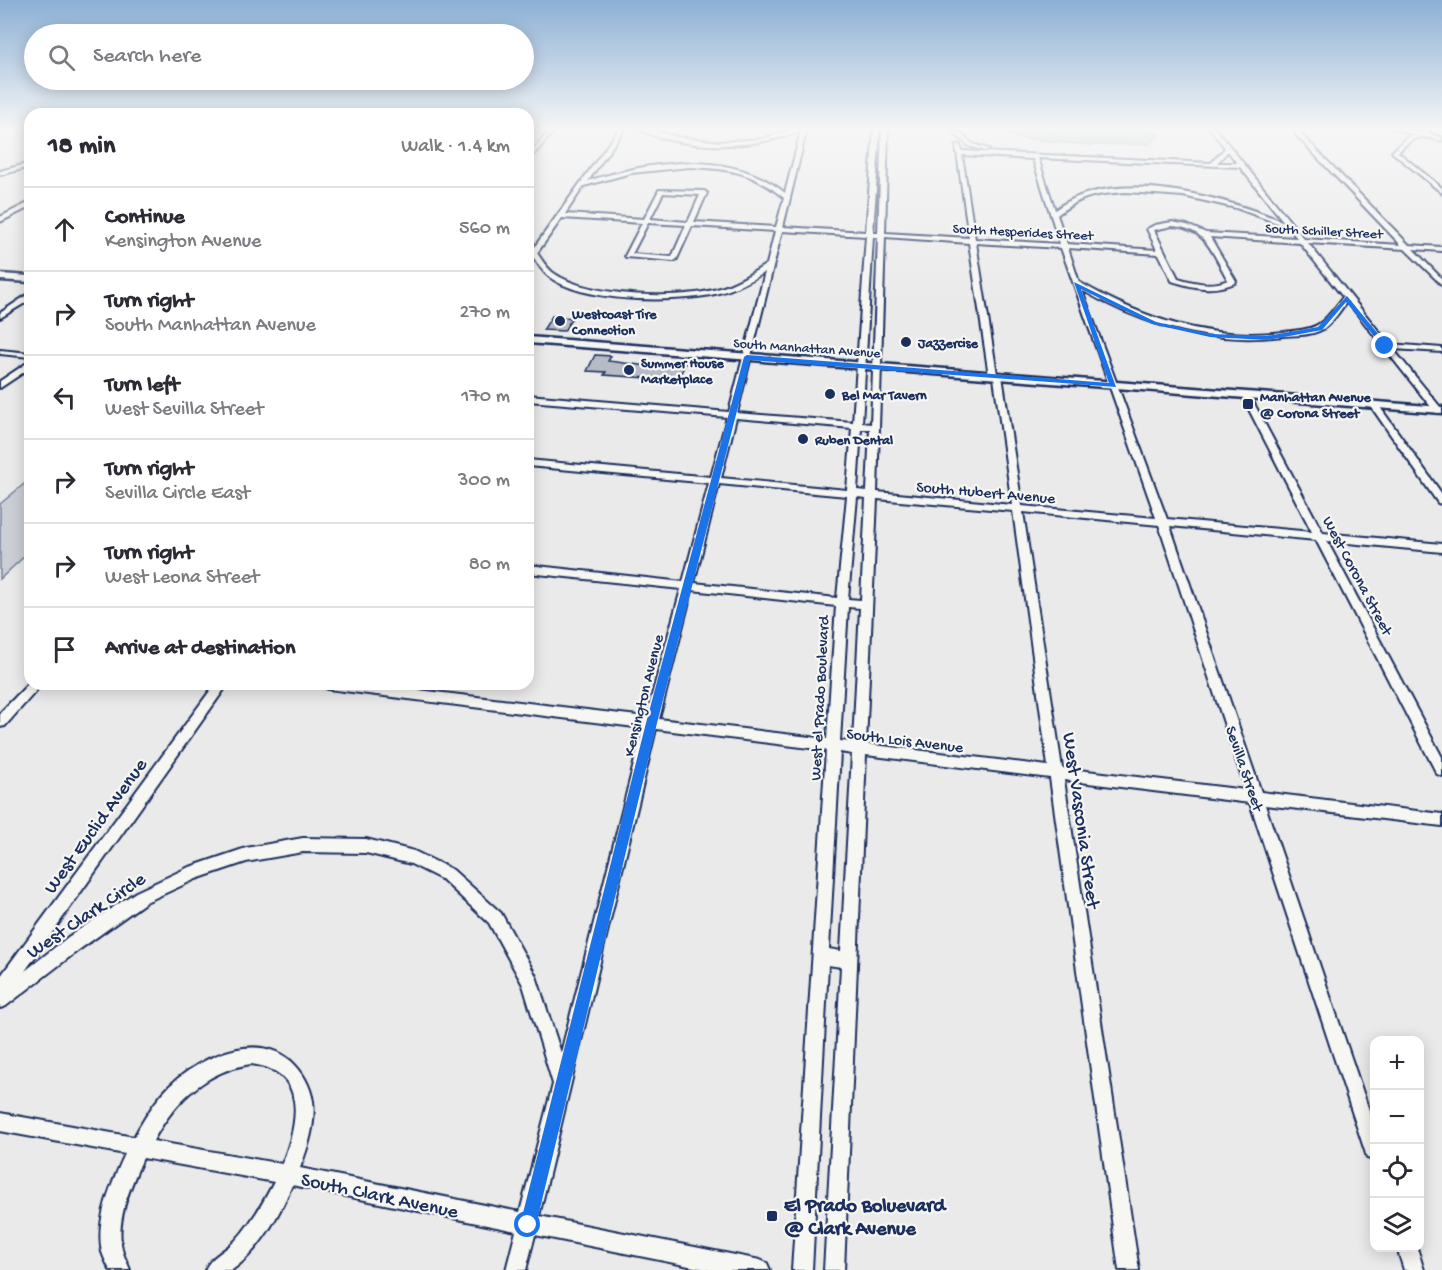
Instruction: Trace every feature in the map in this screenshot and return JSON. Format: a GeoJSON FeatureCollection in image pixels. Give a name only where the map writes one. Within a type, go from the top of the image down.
{"type":"FeatureCollection","features":[{"type":"Feature","properties":{"kind":"main road"},"geometry":{"type":"LineString","coordinates":[[0,277],[24,279]]}},
{"type":"Feature","properties":{"kind":"main road","name":"South Manhattan Avenue"},"geometry":{"type":"LineString","coordinates":[[534,340],[1440,410]]}},
{"type":"Feature","properties":{"kind":"street"},"geometry":{"type":"LineString","coordinates":[[581,187],[534,253],[553,276],[598,292],[676,297],[716,291],[737,285],[769,266]]}},
{"type":"Feature","properties":{"kind":"street"},"geometry":{"type":"LineString","coordinates":[[776,187],[786,197]]}},
{"type":"Feature","properties":{"kind":"street","name":"Kensington Avenue"},"geometry":{"type":"LineString","coordinates":[[516,1270],[651,723],[789,187]]}},
{"type":"Feature","properties":{"kind":"street","name":"West Vasconia Street"},"geometry":{"type":"LineString","coordinates":[[964,187],[996,376],[1129,1270]]}},
{"type":"Feature","properties":{"kind":"street","name":"Sevilla Street"},"geometry":{"type":"LineString","coordinates":[[1045,187],[1076,283],[1162,522],[1372,1144]]}},
{"type":"Feature","properties":{"kind":"street"},"geometry":{"type":"LineString","coordinates":[[1260,187],[1385,346],[1440,410]]}},
{"type":"Feature","properties":{"kind":"street"},"geometry":{"type":"LineString","coordinates":[[1348,187],[1442,283]]}},
{"type":"Feature","properties":{"kind":"street"},"geometry":{"type":"LineString","coordinates":[[834,1270],[875,427],[879,235],[883,188],[874,188]]}},
{"type":"Feature","properties":{"kind":"street","name":"West el Prado Boulevard"},"geometry":{"type":"LineString","coordinates":[[802,1270],[842,603],[853,494],[859,365],[874,188]]}},
{"type":"Feature","properties":{"kind":"street"},"geometry":{"type":"LineString","coordinates":[[660,191],[704,194],[690,224],[674,259],[628,256],[660,191]]}},
{"type":"Feature","properties":{"kind":"street"},"geometry":{"type":"LineString","coordinates":[[1054,213],[1076,199],[1110,191],[1168,192],[1228,202],[1290,226]]}},
{"type":"Feature","properties":{"kind":"street"},"geometry":{"type":"LineString","coordinates":[[0,220],[24,207]]}},
{"type":"Feature","properties":{"kind":"street","name":"South Hesperides Street"},"geometry":{"type":"LineString","coordinates":[[560,216],[1161,252]]}},
{"type":"Feature","properties":{"kind":"street","name":"South Schiller Street"},"geometry":{"type":"LineString","coordinates":[[1161,252],[1150,229],[1163,223],[1187,225],[1205,235],[1442,249]]}},
{"type":"Feature","properties":{"kind":"street"},"geometry":{"type":"LineString","coordinates":[[1161,252],[1175,279],[1197,287],[1220,288],[1233,281],[1205,235]]}},
{"type":"Feature","properties":{"kind":"street"},"geometry":{"type":"LineString","coordinates":[[866,283],[878,284]]}},
{"type":"Feature","properties":{"kind":"street"},"geometry":{"type":"LineString","coordinates":[[1076,283],[1101,298],[1154,323],[1210,336],[1267,338],[1320,328],[1347,298]]}},
{"type":"Feature","properties":{"kind":"street"},"geometry":{"type":"LineString","coordinates":[[737,285],[764,289]]}},
{"type":"Feature","properties":{"kind":"street"},"geometry":{"type":"LineString","coordinates":[[0,316],[24,301]]}},
{"type":"Feature","properties":{"kind":"street"},"geometry":{"type":"LineString","coordinates":[[861,340],[877,341]]}},
{"type":"Feature","properties":{"kind":"street"},"geometry":{"type":"LineString","coordinates":[[1385,346],[1442,350]]}},
{"type":"Feature","properties":{"kind":"street"},"geometry":{"type":"LineString","coordinates":[[0,352],[24,354]]}},
{"type":"Feature","properties":{"kind":"street"},"geometry":{"type":"LineString","coordinates":[[0,386],[24,368]]}},
{"type":"Feature","properties":{"kind":"street"},"geometry":{"type":"LineString","coordinates":[[858,394],[876,395]]}},
{"type":"Feature","properties":{"kind":"street","name":"West Corona Street"},"geometry":{"type":"LineString","coordinates":[[1246,396],[1442,770]]}},
{"type":"Feature","properties":{"kind":"street"},"geometry":{"type":"LineString","coordinates":[[534,399],[875,427]]}},
{"type":"Feature","properties":{"kind":"street"},"geometry":{"type":"LineString","coordinates":[[1374,405],[1442,501]]}},
{"type":"Feature","properties":{"kind":"street","name":"South Hubert Avenue"},"geometry":{"type":"LineString","coordinates":[[534,464],[1442,548]]}},
{"type":"Feature","properties":{"kind":"street"},"geometry":{"type":"LineString","coordinates":[[534,570],[867,605]]}},
{"type":"Feature","properties":{"kind":"street"},"geometry":{"type":"LineString","coordinates":[[0,722],[30,690]]}},
{"type":"Feature","properties":{"kind":"street","name":"West Euclid Avenue"},"geometry":{"type":"LineString","coordinates":[[0,991],[218,690]]}},
{"type":"Feature","properties":{"kind":"street","name":"South Lois Avenue"},"geometry":{"type":"LineString","coordinates":[[378,690],[1442,820]]}},
{"type":"Feature","properties":{"kind":"street","name":"West Clark Circle"},"geometry":{"type":"LineString","coordinates":[[0,1000],[74,943],[141,897],[192,873],[246,855],[303,845],[366,846],[414,858],[448,874],[495,918],[530,982],[562,1086]]}},
{"type":"Feature","properties":{"kind":"street"},"geometry":{"type":"LineString","coordinates":[[821,956],[849,960]]}},
{"type":"Feature","properties":{"kind":"street"},"geometry":{"type":"LineString","coordinates":[[120,1270],[110,1244],[112,1213],[120,1186],[140,1148],[177,1091],[205,1070],[235,1056],[263,1055],[285,1065],[301,1083],[304,1110],[301,1136],[288,1175],[251,1238],[224,1264],[214,1270]]}},
{"type":"Feature","properties":{"kind":"street","name":"South Clark Avenue"},"geometry":{"type":"LineString","coordinates":[[0,1122],[288,1175],[760,1270]]}},
{"type":"Feature","properties":{"kind":"street"},"geometry":{"type":"LineString","coordinates":[[1408,1252],[1414,1270]]}},
{"type":"Feature","properties":{"kind":"shaded area"},"geometry":{"type":"Polygon","coordinates":[[[24,484],[24,557],[0,579],[0,504],[24,484]]]}},
{"type":"Feature","properties":{"kind":"building","name":"Westcoast Tire Connection"},"geometry":{"type":"Polygon","coordinates":[[[552,316],[572,318],[564,331],[543,330],[552,316]]]}},
{"type":"Feature","properties":{"kind":"building"},"geometry":{"type":"Polygon","coordinates":[[[595,355],[611,356],[608,361],[648,366],[667,367],[669,363],[685,364],[678,380],[604,375],[606,372],[587,371],[595,355]]]}},
{"type":"Feature","properties":{"kind":"place","name":"Westcoast Tire Connection"},"geometry":{"type":"Point","coordinates":[560,321]}},
{"type":"Feature","properties":{"kind":"place","name":"Jazzercise"},"geometry":{"type":"Point","coordinates":[906,342]}},
{"type":"Feature","properties":{"kind":"place","name":"Summer House Marketplace"},"geometry":{"type":"Point","coordinates":[629,370]}},
{"type":"Feature","properties":{"kind":"place","name":"Bel Mar Tavern"},"geometry":{"type":"Point","coordinates":[830,394]}},
{"type":"Feature","properties":{"kind":"place","name":"Manhattan Avenue @ Corona Street"},"geometry":{"type":"Point","coordinates":[1248,404]}},
{"type":"Feature","properties":{"kind":"place","name":"Ruben Dental"},"geometry":{"type":"Point","coordinates":[803,439]}},
{"type":"Feature","properties":{"kind":"place","name":"El Prado Boluevard @ Clark Avenue"},"geometry":{"type":"Point","coordinates":[772,1216]}},
{"type":"Feature","properties":{"kind":"route"},"geometry":{"type":"LineString","coordinates":[[528,1225],[651,723],[747,357],[1113,386],[1076,283],[1101,298],[1154,323],[1210,336],[1267,338],[1320,328],[1347,298],[1385,346]]}}]}
